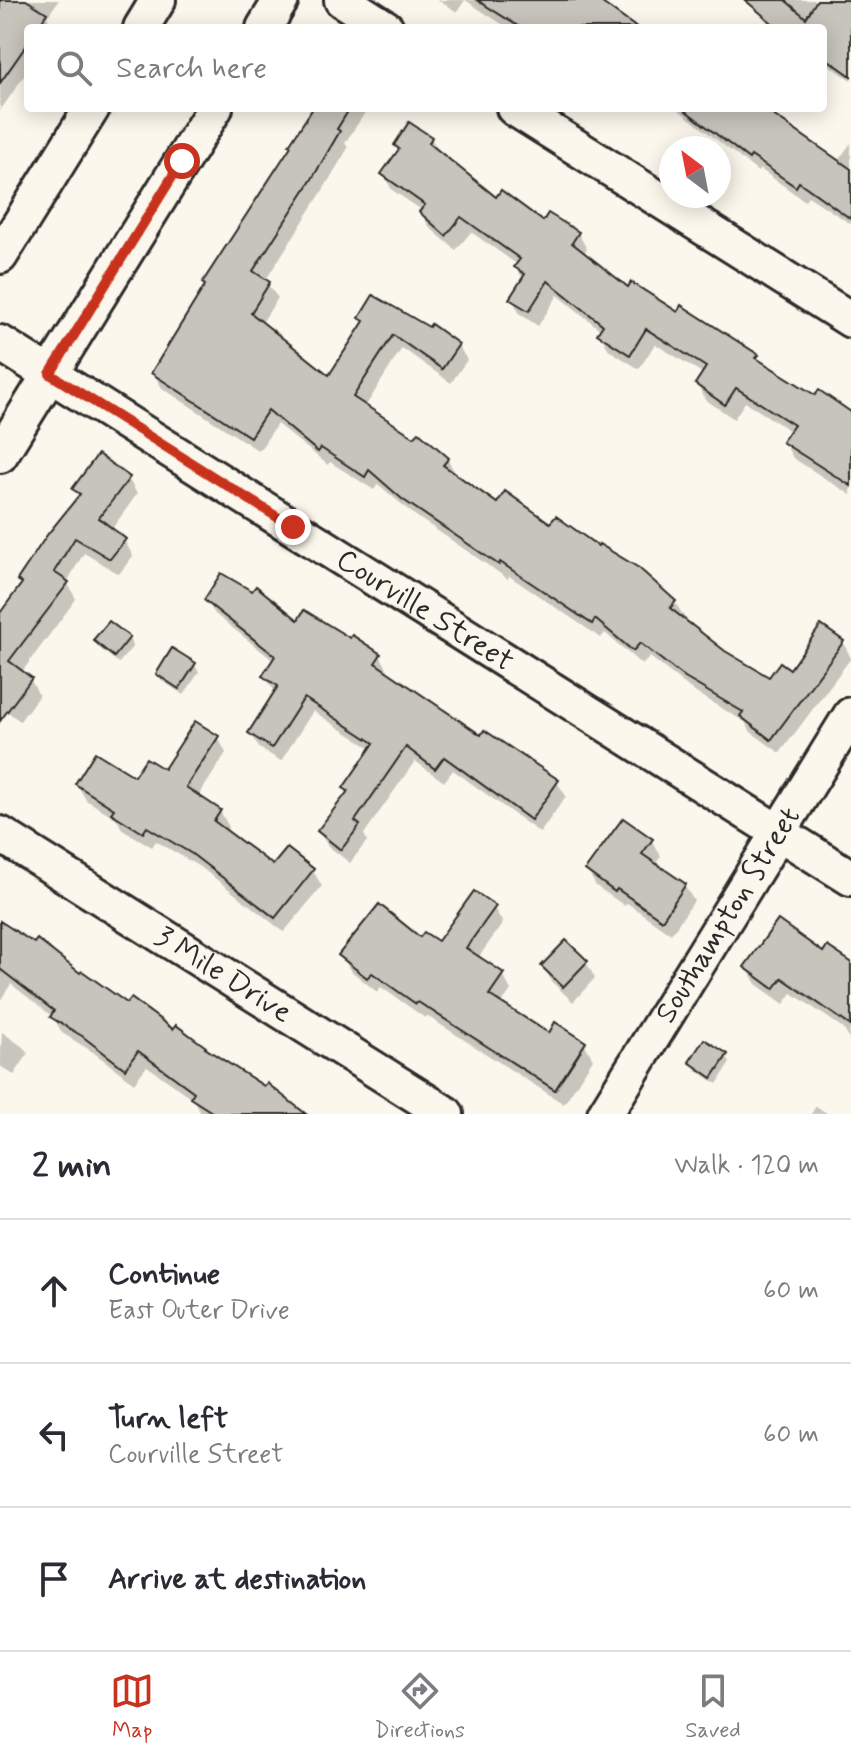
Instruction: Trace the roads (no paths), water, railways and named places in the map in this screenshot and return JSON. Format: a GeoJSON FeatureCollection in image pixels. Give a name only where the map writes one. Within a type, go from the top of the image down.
{"type":"FeatureCollection","features":[{"type":"Feature","properties":{"kind":"street"},"geometry":{"type":"LineString","coordinates":[[143,24],[158,0]]}},
{"type":"Feature","properties":{"kind":"street"},"geometry":{"type":"LineString","coordinates":[[266,24],[281,0]]}},
{"type":"Feature","properties":{"kind":"street"},"geometry":{"type":"LineString","coordinates":[[342,0],[380,24]]}},
{"type":"Feature","properties":{"kind":"street"},"geometry":{"type":"LineString","coordinates":[[0,256],[90,112]]}},
{"type":"Feature","properties":{"kind":"street"},"geometry":{"type":"LineString","coordinates":[[0,455],[213,112]]}},
{"type":"Feature","properties":{"kind":"street"},"geometry":{"type":"LineString","coordinates":[[520,112],[851,320]]}},
{"type":"Feature","properties":{"kind":"street","name":"Courville Street"},"geometry":{"type":"LineString","coordinates":[[0,343],[851,878]]}},
{"type":"Feature","properties":{"kind":"street","name":"Southampton Street"},"geometry":{"type":"LineString","coordinates":[[605,1114],[851,715]]}},
{"type":"Feature","properties":{"kind":"street","name":"3 Mile Drive"},"geometry":{"type":"LineString","coordinates":[[0,834],[446,1114]]}}]}
